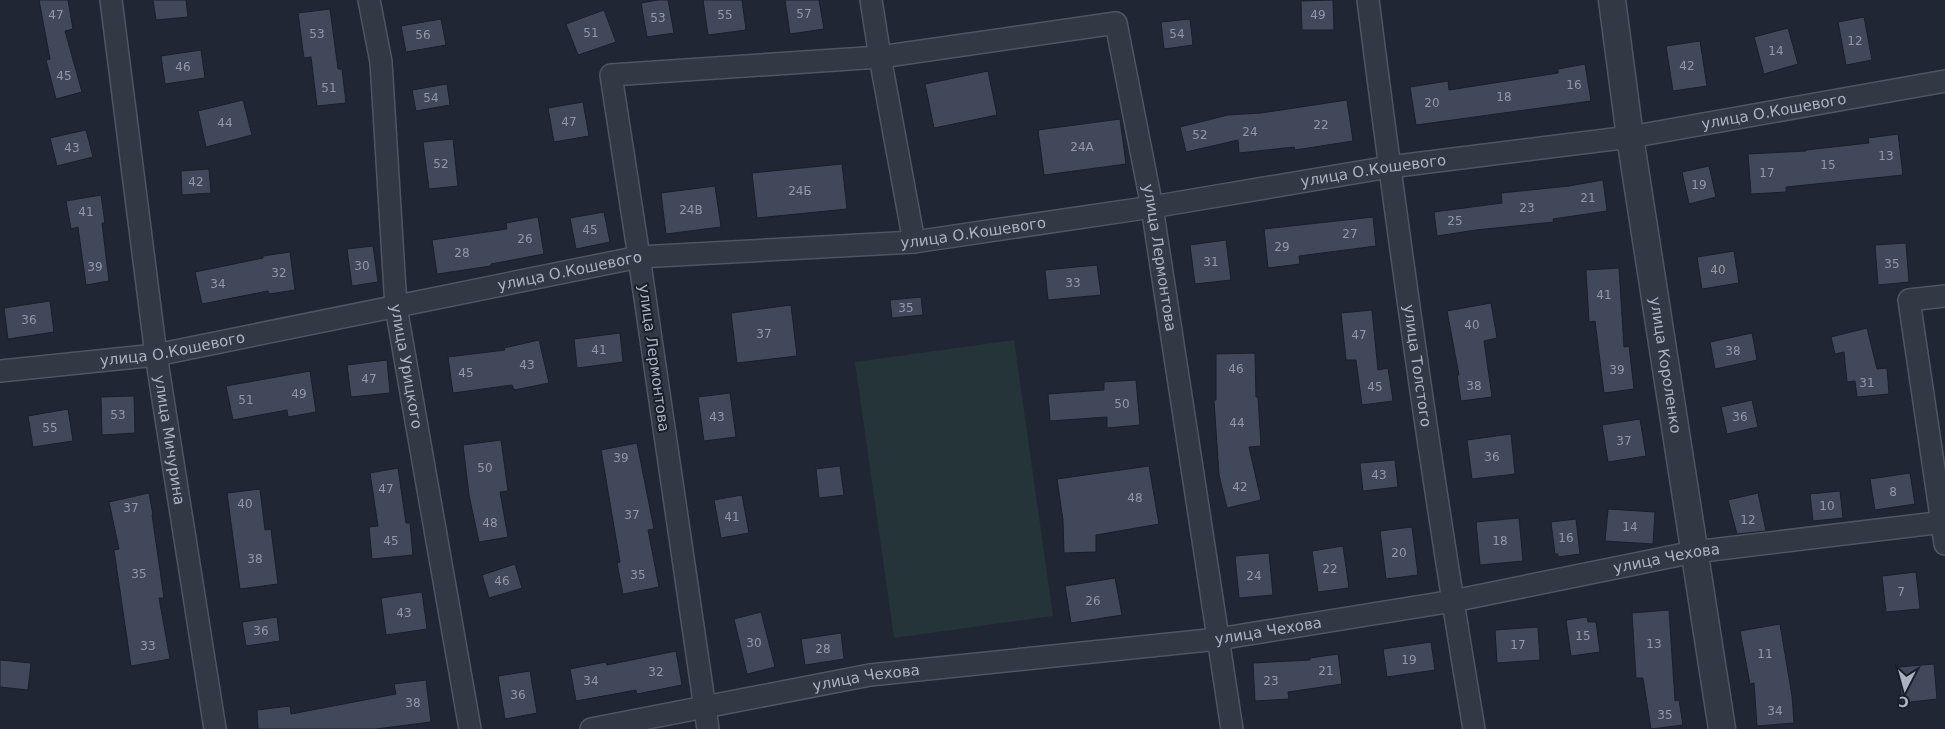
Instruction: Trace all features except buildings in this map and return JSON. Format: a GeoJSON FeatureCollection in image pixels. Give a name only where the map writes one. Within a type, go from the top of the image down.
{"type":"FeatureCollection","features":[{"type":"Feature","properties":{"kind":"street","name":"улица Мичурина"},"geometry":{"type":"LineString","coordinates":[[111,0],[156,355],[215,729]]}},
{"type":"Feature","properties":{"kind":"street","name":"улица Урицкого"},"geometry":{"type":"LineString","coordinates":[[369,0],[381,62],[396,307],[470,729]]}},
{"type":"Feature","properties":{"kind":"street"},"geometry":{"type":"LineString","coordinates":[[870,0],[914,242]]}},
{"type":"Feature","properties":{"kind":"street","name":"улица Толстого"},"geometry":{"type":"LineString","coordinates":[[1368,0],[1389,167],[1452,601],[1474,729]]}},
{"type":"Feature","properties":{"kind":"street","name":"улица Короленко"},"geometry":{"type":"LineString","coordinates":[[1612,0],[1630,137],[1722,729]]}},
{"type":"Feature","properties":{"kind":"street","name":"улица Лермонтова"},"geometry":{"type":"LineString","coordinates":[[708,729],[611,75],[880,57],[1116,23],[1152,207],[1232,729]]}},
{"type":"Feature","properties":{"kind":"street","name":"улица О.Кошевого"},"geometry":{"type":"LineString","coordinates":[[0,371],[156,355],[639,257],[914,242],[1152,207],[1389,167],[1630,137],[1945,81]]}},
{"type":"Feature","properties":{"kind":"street"},"geometry":{"type":"LineString","coordinates":[[1945,296],[1909,300],[1945,544]]}},
{"type":"Feature","properties":{"kind":"street","name":"улица Чехова"},"geometry":{"type":"LineString","coordinates":[[591,729],[870,675],[1218,639],[1452,601],[1694,552],[1943,522]]}},
{"type":"Feature","properties":{"kind":"shaded area"},"geometry":{"type":"Polygon","coordinates":[[[1014,340],[1053,616],[894,638],[855,362],[1014,340]]]}}]}
